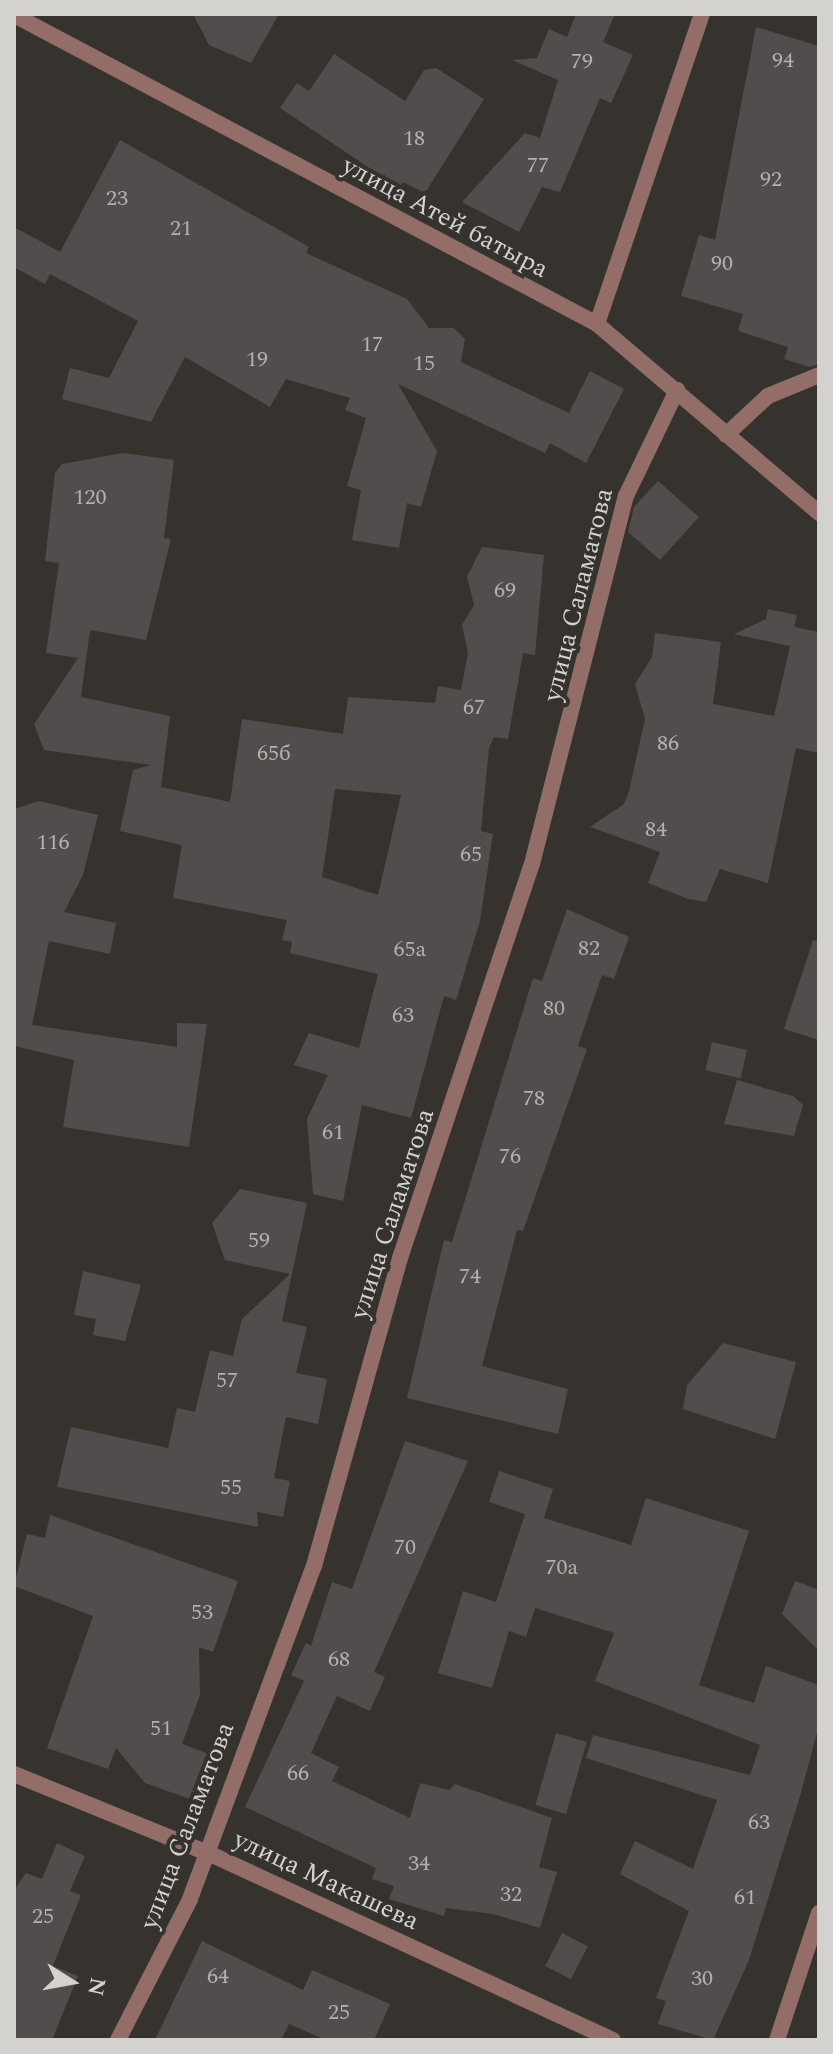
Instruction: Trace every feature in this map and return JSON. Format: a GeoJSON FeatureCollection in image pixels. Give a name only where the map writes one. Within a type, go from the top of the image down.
{"type":"FeatureCollection","features":[{"type":"Feature","properties":{"kind":"street"},"geometry":{"type":"LineString","coordinates":[[597,324],[702,14]]}},
{"type":"Feature","properties":{"kind":"street","name":"улица Атей батыра"},"geometry":{"type":"LineString","coordinates":[[14,15],[597,324],[819,513]]}},
{"type":"Feature","properties":{"kind":"street"},"geometry":{"type":"LineString","coordinates":[[726,435],[768,396],[819,375]]}},
{"type":"Feature","properties":{"kind":"street","name":"улица Саламатова"},"geometry":{"type":"LineString","coordinates":[[118,2040],[177,1930],[314,1566],[400,1258],[532,864],[626,496],[677,390]]}},
{"type":"Feature","properties":{"kind":"street","name":"улица Макашева"},"geometry":{"type":"LineString","coordinates":[[14,1774],[208,1853],[613,2040]]}},
{"type":"Feature","properties":{"kind":"street"},"geometry":{"type":"LineString","coordinates":[[777,2040],[819,1913]]}},
{"type":"Feature","properties":{"kind":"building"},"geometry":{"type":"Polygon","coordinates":[[[193,14],[279,14],[251,63],[209,45],[193,14]]]}},
{"type":"Feature","properties":{"kind":"building"},"geometry":{"type":"Polygon","coordinates":[[[576,14],[615,14],[603,42],[633,55],[611,103],[600,98],[560,192],[542,187],[519,232],[462,202],[525,133],[540,138],[558,80],[512,60],[537,58],[549,29],[567,37],[576,14]]]}},
{"type":"Feature","properties":{"kind":"building"},"geometry":{"type":"Polygon","coordinates":[[[756,27],[819,46],[819,364],[809,367],[784,359],[788,347],[738,331],[743,314],[681,296],[699,235],[715,240],[756,27]]]}},
{"type":"Feature","properties":{"kind":"building"},"geometry":{"type":"Polygon","coordinates":[[[334,54],[405,101],[424,70],[436,68],[484,99],[425,193],[403,182],[399,188],[280,108],[297,83],[309,91],[334,54]]]}},
{"type":"Feature","properties":{"kind":"building"},"geometry":{"type":"Polygon","coordinates":[[[120,140],[309,247],[306,253],[407,299],[429,328],[454,328],[465,339],[461,362],[569,413],[590,371],[624,389],[586,463],[550,443],[545,453],[398,384],[437,451],[421,507],[407,503],[399,548],[352,540],[361,490],[347,486],[366,418],[345,410],[350,398],[286,379],[270,407],[185,357],[151,422],[62,399],[70,368],[109,378],[138,321],[50,274],[45,284],[14,267],[14,227],[60,252],[120,140]]]}},
{"type":"Feature","properties":{"kind":"building"},"geometry":{"type":"Polygon","coordinates":[[[123,453],[174,460],[164,538],[171,539],[146,640],[90,630],[81,697],[170,716],[161,787],[230,802],[242,719],[343,734],[348,697],[435,703],[438,686],[461,690],[468,653],[462,625],[474,605],[467,577],[482,547],[544,555],[535,655],[523,653],[508,739],[494,737],[489,748],[481,831],[493,834],[480,921],[456,1000],[444,996],[411,1118],[362,1105],[343,1201],[313,1194],[307,1119],[328,1075],[294,1065],[309,1033],[359,1048],[378,974],[290,953],[292,942],[282,940],[287,920],[173,898],[182,845],[120,831],[133,770],[151,765],[44,750],[34,724],[78,658],[46,653],[59,563],[45,561],[55,473],[62,464],[123,453]],[[335,789],[322,877],[378,895],[401,795],[335,789]]]}},
{"type":"Feature","properties":{"kind":"building"},"geometry":{"type":"Polygon","coordinates":[[[658,481],[699,517],[660,560],[628,532],[634,507],[658,481]]]}},
{"type":"Feature","properties":{"kind":"building"},"geometry":{"type":"Polygon","coordinates":[[[768,609],[797,615],[794,627],[819,632],[819,753],[796,748],[768,883],[720,869],[706,902],[688,899],[648,883],[660,852],[590,827],[624,804],[629,791],[645,719],[635,684],[652,657],[655,633],[721,642],[713,704],[774,716],[790,646],[734,634],[766,619],[768,609]]]}},
{"type":"Feature","properties":{"kind":"building"},"geometry":{"type":"Polygon","coordinates":[[[39,801],[98,815],[83,875],[64,912],[116,923],[110,954],[49,941],[32,1025],[177,1047],[177,1023],[207,1024],[189,1147],[63,1127],[74,1060],[14,1046],[14,809],[39,801]]]}},
{"type":"Feature","properties":{"kind":"building"},"geometry":{"type":"Polygon","coordinates":[[[567,909],[629,937],[614,979],[602,975],[578,1046],[587,1049],[523,1231],[517,1230],[482,1366],[568,1389],[558,1434],[407,1398],[444,1240],[452,1242],[533,978],[542,981],[567,909]]]}},
{"type":"Feature","properties":{"kind":"building"},"geometry":{"type":"Polygon","coordinates":[[[813,940],[819,941],[819,1040],[784,1029],[813,940]]]}},
{"type":"Feature","properties":{"kind":"building"},"geometry":{"type":"Polygon","coordinates":[[[712,1042],[747,1050],[741,1078],[705,1070],[712,1042]]]}},
{"type":"Feature","properties":{"kind":"building"},"geometry":{"type":"Polygon","coordinates":[[[737,1080],[793,1096],[803,1105],[794,1136],[724,1124],[737,1080]]]}},
{"type":"Feature","properties":{"kind":"building"},"geometry":{"type":"Polygon","coordinates":[[[240,1189],[307,1203],[282,1321],[307,1327],[296,1373],[327,1379],[318,1424],[286,1417],[274,1478],[290,1481],[283,1517],[257,1512],[258,1527],[57,1487],[71,1427],[168,1448],[177,1408],[195,1412],[210,1350],[233,1356],[242,1319],[290,1274],[225,1260],[212,1223],[240,1189]]]}},
{"type":"Feature","properties":{"kind":"building"},"geometry":{"type":"Polygon","coordinates":[[[83,1271],[141,1285],[125,1341],[93,1335],[96,1319],[74,1315],[83,1271]]]}},
{"type":"Feature","properties":{"kind":"building"},"geometry":{"type":"Polygon","coordinates":[[[723,1343],[796,1362],[775,1439],[683,1409],[687,1385],[723,1343]]]}},
{"type":"Feature","properties":{"kind":"building"},"geometry":{"type":"Polygon","coordinates":[[[405,1441],[468,1461],[374,1672],[385,1677],[370,1711],[337,1696],[311,1753],[339,1767],[332,1781],[410,1818],[420,1783],[449,1790],[455,1784],[552,1818],[539,1867],[557,1872],[540,1928],[493,1914],[446,1908],[444,1916],[389,1899],[394,1886],[372,1879],[376,1868],[245,1807],[304,1681],[291,1675],[306,1643],[311,1646],[332,1582],[352,1589],[405,1441]]]}},
{"type":"Feature","properties":{"kind":"building"},"geometry":{"type":"Polygon","coordinates":[[[499,1471],[553,1489],[544,1518],[631,1545],[646,1498],[749,1531],[699,1685],[754,1703],[766,1666],[819,1685],[819,1725],[801,1793],[749,1960],[713,2040],[658,2024],[666,2001],[656,1998],[689,1911],[620,1874],[635,1841],[693,1869],[717,1800],[586,1758],[593,1735],[750,1775],[760,1745],[595,1681],[614,1633],[535,1608],[526,1637],[509,1631],[492,1688],[438,1673],[463,1591],[496,1602],[525,1514],[489,1502],[499,1471]]]}},
{"type":"Feature","properties":{"kind":"building"},"geometry":{"type":"Polygon","coordinates":[[[50,1515],[238,1581],[213,1652],[199,1647],[200,1695],[182,1744],[209,1754],[193,1800],[145,1783],[116,1748],[108,1769],[47,1748],[93,1616],[14,1586],[27,1534],[45,1538],[50,1515]]]}},
{"type":"Feature","properties":{"kind":"building"},"geometry":{"type":"Polygon","coordinates":[[[795,1581],[819,1590],[819,1651],[782,1614],[795,1581]]]}},
{"type":"Feature","properties":{"kind":"building"},"geometry":{"type":"Polygon","coordinates":[[[556,1733],[587,1742],[566,1814],[535,1805],[556,1733]]]}},
{"type":"Feature","properties":{"kind":"building"},"geometry":{"type":"Polygon","coordinates":[[[57,1843],[85,1856],[70,1891],[81,1895],[53,1966],[78,1976],[52,2040],[14,2040],[14,1890],[26,1873],[42,1879],[57,1843]]]}},
{"type":"Feature","properties":{"kind":"building"},"geometry":{"type":"Polygon","coordinates":[[[562,1933],[588,1946],[571,1979],[545,1966],[562,1933]]]}},
{"type":"Feature","properties":{"kind":"building"},"geometry":{"type":"Polygon","coordinates":[[[202,1941],[303,1990],[312,1970],[390,2004],[374,2040],[326,2040],[289,2024],[281,2040],[155,2040],[202,1941]]]}}]}
